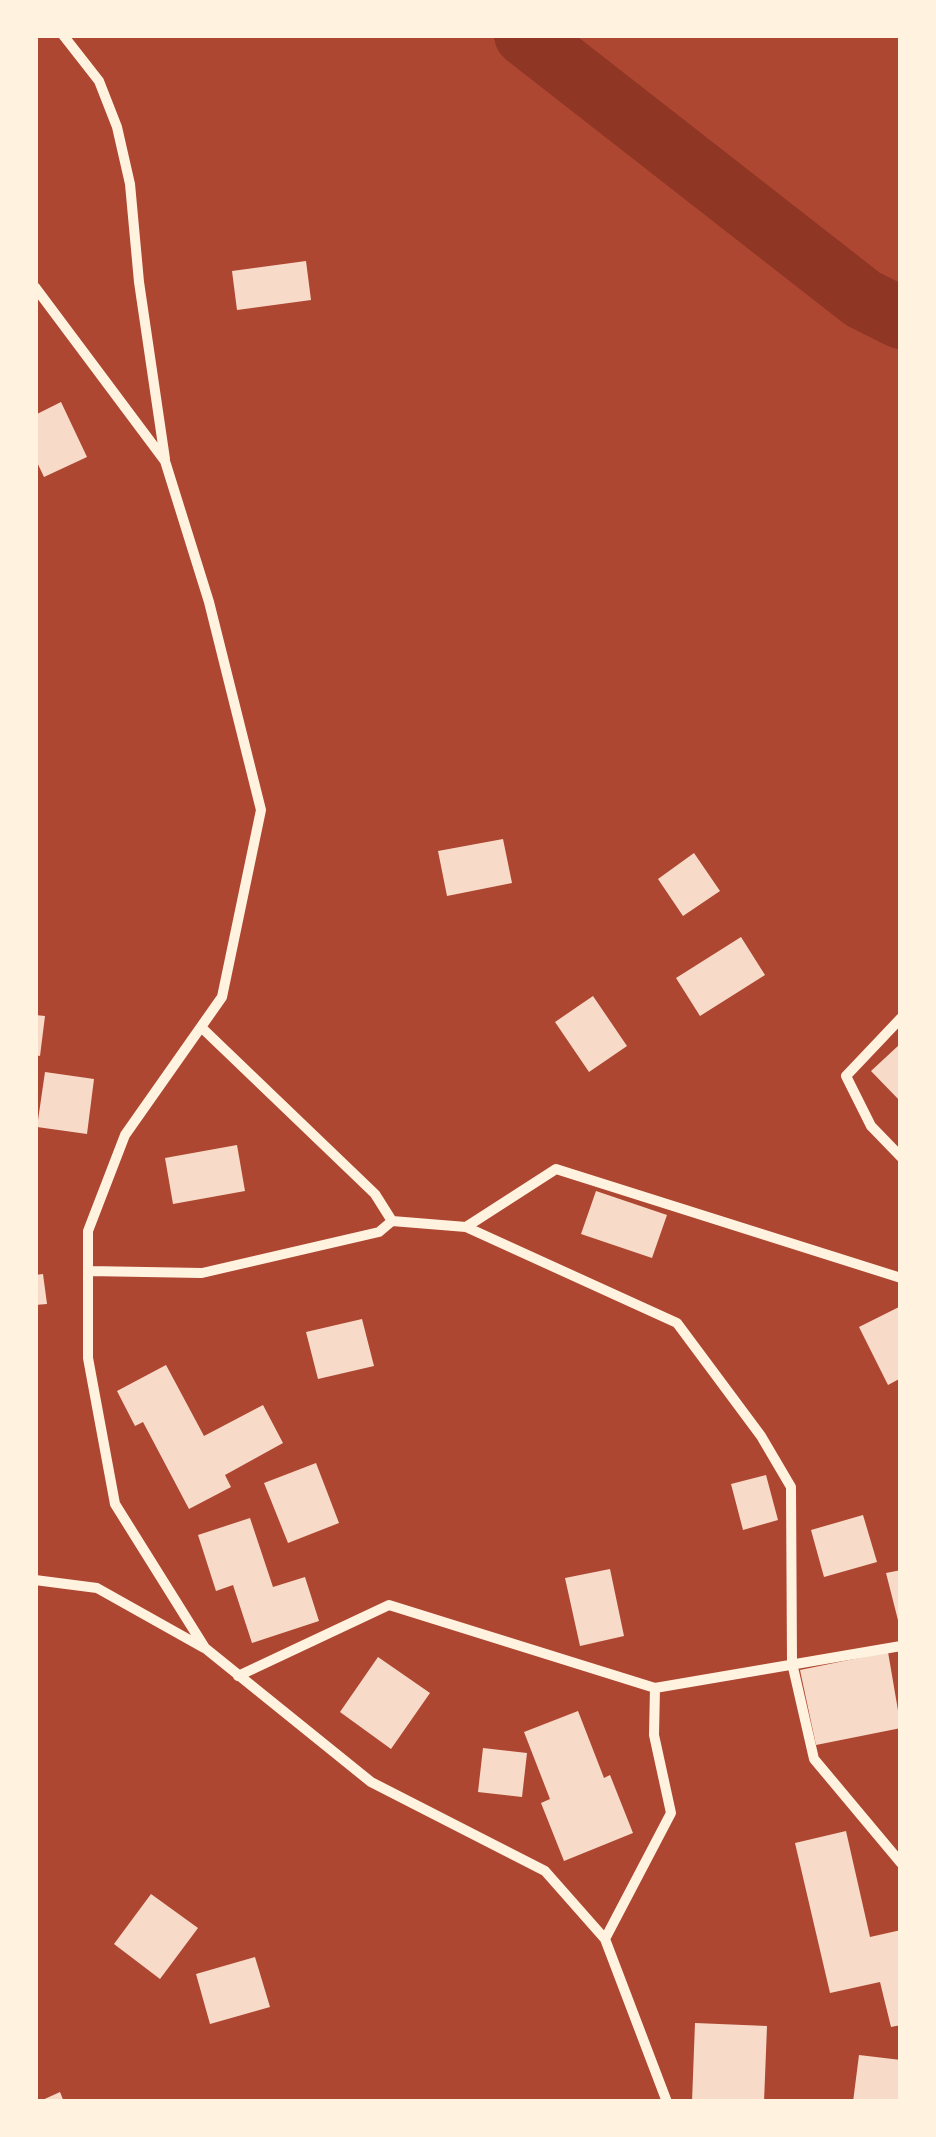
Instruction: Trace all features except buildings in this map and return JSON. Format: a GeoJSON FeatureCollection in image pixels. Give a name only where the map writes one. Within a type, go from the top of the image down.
{"type":"FeatureCollection","features":[{"type":"Feature","properties":{"kind":"street"},"geometry":{"type":"LineString","coordinates":[[63,35],[99,81],[117,127],[130,184],[138,282],[165,461],[209,602],[261,810],[222,997],[126,1135],[88,1231],[88,1358],[115,1504],[205,1648]]}},
{"type":"Feature","properties":{"kind":"street"},"geometry":{"type":"LineString","coordinates":[[35,287],[165,461]]}},
{"type":"Feature","properties":{"kind":"street"},"geometry":{"type":"LineString","coordinates":[[901,1018],[846,1076],[871,1126],[901,1157]]}},
{"type":"Feature","properties":{"kind":"street"},"geometry":{"type":"LineString","coordinates":[[201,1027],[375,1194],[392,1221]]}},
{"type":"Feature","properties":{"kind":"street"},"geometry":{"type":"LineString","coordinates":[[466,1227],[556,1169],[901,1278]]}},
{"type":"Feature","properties":{"kind":"street"},"geometry":{"type":"LineString","coordinates":[[88,1271],[202,1273],[379,1232],[392,1221],[466,1227],[677,1323],[762,1436],[791,1487],[792,1664],[814,1759],[901,1863]]}},
{"type":"Feature","properties":{"kind":"street"},"geometry":{"type":"LineString","coordinates":[[35,1580],[98,1588],[205,1648],[370,1782],[546,1871],[605,1939],[667,2102]]}},
{"type":"Feature","properties":{"kind":"street"},"geometry":{"type":"LineString","coordinates":[[238,1676],[389,1605],[655,1688],[901,1646]]}},
{"type":"Feature","properties":{"kind":"street"},"geometry":{"type":"LineString","coordinates":[[605,1939],[671,1812],[654,1736],[655,1688]]}},
{"type":"Feature","properties":{"kind":"shaded area"},"geometry":{"type":"Polygon","coordinates":[[[35,35],[901,35],[901,2102],[35,2102],[35,35]]]}},
{"type":"Feature","properties":{"kind":"waterway"},"geometry":{"type":"LineString","coordinates":[[525,35],[863,299],[901,318]]}}]}
